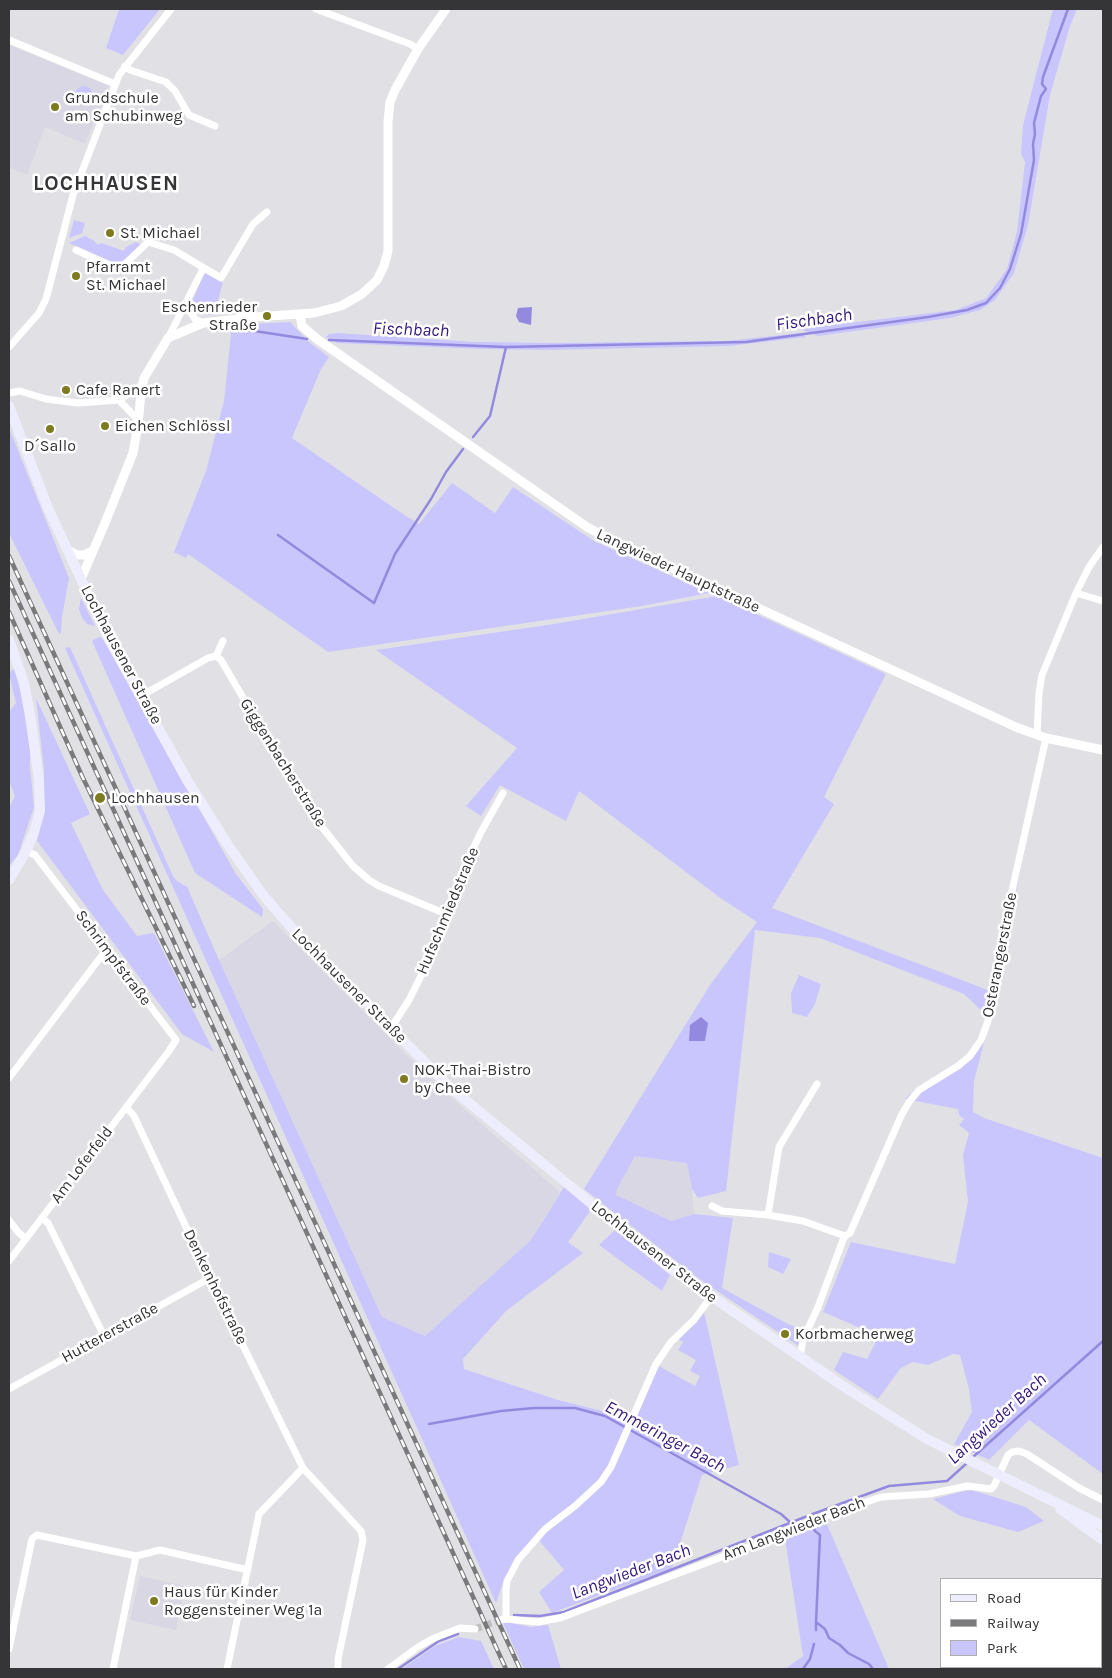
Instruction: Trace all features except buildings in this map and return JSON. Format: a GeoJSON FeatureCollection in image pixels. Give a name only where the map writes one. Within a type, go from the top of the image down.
{"type":"FeatureCollection","features":[{"type":"Feature","properties":{"kind":"main road","name":"Lochhausener Straße"},"geometry":{"type":"LineString","coordinates":[[9,406],[30,463],[67,550],[106,633],[187,780],[228,846],[263,895],[303,941],[451,1088],[634,1240],[711,1297],[927,1439],[1103,1526]]}},
{"type":"Feature","properties":{"kind":"main road"},"geometry":{"type":"LineString","coordinates":[[9,640],[24,683],[39,781],[40,811],[26,851],[9,880]]}},
{"type":"Feature","properties":{"kind":"main road","name":"Lochhausener Straße"},"geometry":{"type":"LineString","coordinates":[[1010,1479],[1048,1501],[1103,1540]]}},
{"type":"Feature","properties":{"kind":"street"},"geometry":{"type":"LineString","coordinates":[[9,347],[39,313],[46,299],[73,195],[115,84],[125,66],[171,9]]}},
{"type":"Feature","properties":{"kind":"street"},"geometry":{"type":"LineString","coordinates":[[316,9],[410,44],[418,49]]}},
{"type":"Feature","properties":{"kind":"street"},"geometry":{"type":"LineString","coordinates":[[168,338],[203,323],[314,313],[341,306],[362,294],[377,280],[384,266],[388,251],[388,122],[390,102],[418,49],[446,9]]}},
{"type":"Feature","properties":{"kind":"street"},"geometry":{"type":"LineString","coordinates":[[9,40],[115,84]]}},
{"type":"Feature","properties":{"kind":"street"},"geometry":{"type":"LineString","coordinates":[[125,66],[130,70],[166,82],[189,115],[215,126]]}},
{"type":"Feature","properties":{"kind":"street"},"geometry":{"type":"LineString","coordinates":[[76,250],[111,266],[119,267],[126,263],[148,242],[174,250],[221,278],[253,224],[267,212]]}},
{"type":"Feature","properties":{"kind":"street"},"geometry":{"type":"LineString","coordinates":[[81,579],[133,453],[144,378],[168,338],[203,269]]}},
{"type":"Feature","properties":{"kind":"street"},"geometry":{"type":"LineString","coordinates":[[188,300],[188,310],[195,319],[203,323]]}},
{"type":"Feature","properties":{"kind":"street","name":"Langwieder Hauptstraße"},"geometry":{"type":"LineString","coordinates":[[300,314],[302,326],[317,338],[587,527],[611,540],[960,701],[1041,736],[1103,750]]}},
{"type":"Feature","properties":{"kind":"street"},"geometry":{"type":"LineString","coordinates":[[9,393],[20,391],[46,399],[78,403],[118,400],[142,386]]}},
{"type":"Feature","properties":{"kind":"street"},"geometry":{"type":"LineString","coordinates":[[118,400],[138,420]]}},
{"type":"Feature","properties":{"kind":"street","name":"Osterangerstraße"},"geometry":{"type":"LineString","coordinates":[[800,1357],[803,1340],[818,1307],[845,1236],[850,1233],[894,1130],[909,1102],[925,1086],[958,1066],[970,1056],[981,1040],[995,993],[1006,918],[1041,736],[1039,693],[1042,675],[1088,567],[1103,547]]}},
{"type":"Feature","properties":{"kind":"street"},"geometry":{"type":"LineString","coordinates":[[67,550],[78,555],[84,555],[92,551]]}},
{"type":"Feature","properties":{"kind":"street"},"geometry":{"type":"LineString","coordinates":[[1076,593],[1103,601]]}},
{"type":"Feature","properties":{"kind":"street"},"geometry":{"type":"LineString","coordinates":[[141,696],[208,658],[216,656],[223,641]]}},
{"type":"Feature","properties":{"kind":"street","name":"Giggenbacherstraße"},"geometry":{"type":"LineString","coordinates":[[216,656],[225,668],[310,812],[353,866],[369,880],[380,886],[446,914]]}},
{"type":"Feature","properties":{"kind":"street","name":"Hufschmiedstraße"},"geometry":{"type":"LineString","coordinates":[[391,1028],[413,993],[427,964],[481,832],[503,792]]}},
{"type":"Feature","properties":{"kind":"street","name":"Schrimpfstraße"},"geometry":{"type":"LineString","coordinates":[[26,851],[35,855],[176,1040],[155,1069]]}},
{"type":"Feature","properties":{"kind":"street"},"geometry":{"type":"LineString","coordinates":[[9,1078],[106,950]]}},
{"type":"Feature","properties":{"kind":"street","name":"Am Loferfeld"},"geometry":{"type":"LineString","coordinates":[[9,1262],[155,1069]]}},
{"type":"Feature","properties":{"kind":"street"},"geometry":{"type":"LineString","coordinates":[[768,1215],[780,1147],[817,1084]]}},
{"type":"Feature","properties":{"kind":"street","name":"Denkenhofstraße"},"geometry":{"type":"LineString","coordinates":[[126,1107],[134,1116],[210,1278],[303,1468],[361,1531],[363,1540],[338,1659],[338,1669]]}},
{"type":"Feature","properties":{"kind":"street"},"geometry":{"type":"LineString","coordinates":[[712,1206],[722,1211],[768,1215],[803,1221],[845,1236]]}},
{"type":"Feature","properties":{"kind":"street"},"geometry":{"type":"LineString","coordinates":[[42,1218],[48,1223],[104,1336]]}},
{"type":"Feature","properties":{"kind":"street"},"geometry":{"type":"LineString","coordinates":[[9,1220],[26,1239]]}},
{"type":"Feature","properties":{"kind":"street","name":"Huttererstraße"},"geometry":{"type":"LineString","coordinates":[[9,1389],[210,1278]]}},
{"type":"Feature","properties":{"kind":"street","name":"Am Langwieder Bach"},"geometry":{"type":"LineString","coordinates":[[711,1297],[694,1320],[670,1342],[656,1364],[628,1429],[601,1482],[575,1506],[544,1529],[518,1560],[507,1580],[503,1620],[538,1622],[560,1618],[881,1497],[929,1494],[967,1486],[988,1490],[993,1488],[1000,1474]]}},
{"type":"Feature","properties":{"kind":"street"},"geometry":{"type":"LineString","coordinates":[[1000,1474],[1008,1455],[1012,1452],[1019,1452],[1030,1456],[1079,1488],[1103,1500]]}},
{"type":"Feature","properties":{"kind":"street"},"geometry":{"type":"LineString","coordinates":[[227,1669],[259,1514],[303,1468]]}},
{"type":"Feature","properties":{"kind":"street"},"geometry":{"type":"LineString","coordinates":[[9,1646],[32,1539],[37,1535],[136,1556],[160,1550],[248,1570]]}},
{"type":"Feature","properties":{"kind":"street"},"geometry":{"type":"LineString","coordinates":[[113,1669],[136,1556]]}},
{"type":"Feature","properties":{"kind":"street"},"geometry":{"type":"LineString","coordinates":[[388,1669],[432,1638],[460,1628],[475,1629]]}},
{"type":"Feature","properties":{"kind":"shaded area","name":"Grundschule am Schubinweg"},"geometry":{"type":"Polygon","coordinates":[[[9,45],[109,86],[85,144],[45,127],[27,175],[9,167],[9,45]]]}},
{"type":"Feature","properties":{"kind":"shaded area"},"geometry":{"type":"Polygon","coordinates":[[[532,307],[531,325],[519,322],[516,316],[518,308],[532,307]]]}},
{"type":"Feature","properties":{"kind":"shaded area"},"geometry":{"type":"Polygon","coordinates":[[[273,921],[439,1087],[560,1192],[531,1240],[425,1336],[382,1317],[219,960],[273,921]]]}},
{"type":"Feature","properties":{"kind":"shaded area"},"geometry":{"type":"Polygon","coordinates":[[[701,1017],[708,1023],[705,1041],[689,1041],[690,1025],[701,1017]]]}},
{"type":"Feature","properties":{"kind":"shaded area"},"geometry":{"type":"Polygon","coordinates":[[[635,1156],[687,1163],[694,1214],[671,1221],[616,1196],[617,1189],[635,1156]]]}},
{"type":"Feature","properties":{"kind":"shaded area"},"geometry":{"type":"Polygon","coordinates":[[[140,1576],[185,1586],[176,1630],[130,1620],[140,1576]]]}},
{"type":"Feature","properties":{"kind":"green space"},"geometry":{"type":"Polygon","coordinates":[[[119,9],[160,9],[123,55],[106,48],[119,9]]]}},
{"type":"Feature","properties":{"kind":"green space"},"geometry":{"type":"Polygon","coordinates":[[[1053,9],[1077,9],[1070,26],[1050,95],[1028,225],[1014,273],[995,300],[980,310],[950,318],[818,336],[800,329],[956,310],[986,298],[1007,269],[1017,231],[1025,162],[1021,154],[1023,125],[1053,9]]]}},
{"type":"Feature","properties":{"kind":"green space"},"geometry":{"type":"Polygon","coordinates":[[[84,86],[90,89],[93,95],[90,101],[84,104],[78,101],[75,95],[78,89],[84,86]]]}},
{"type":"Feature","properties":{"kind":"green space"},"geometry":{"type":"Polygon","coordinates":[[[74,220],[85,223],[82,233],[69,238],[74,220]]]}},
{"type":"Feature","properties":{"kind":"green space"},"geometry":{"type":"Polygon","coordinates":[[[85,236],[98,245],[101,243],[124,251],[126,247],[136,242],[142,245],[120,263],[113,262],[69,243],[85,236]]]}},
{"type":"Feature","properties":{"kind":"green space"},"geometry":{"type":"Polygon","coordinates":[[[204,273],[223,282],[214,315],[206,315],[195,309],[192,302],[204,273]]]}},
{"type":"Feature","properties":{"kind":"green space"},"geometry":{"type":"Polygon","coordinates":[[[290,322],[309,342],[329,357],[321,369],[292,438],[400,512],[419,524],[452,483],[495,513],[513,487],[594,541],[709,593],[642,606],[328,652],[188,554],[186,558],[174,552],[206,471],[224,401],[232,325],[290,322]]]}},
{"type":"Feature","properties":{"kind":"green space"},"geometry":{"type":"Polygon","coordinates":[[[800,333],[806,337],[729,346],[547,350],[337,343],[326,337],[329,334],[475,342],[555,343],[726,341],[800,333]]]}},
{"type":"Feature","properties":{"kind":"green space"},"geometry":{"type":"Polygon","coordinates":[[[9,428],[69,578],[61,633],[59,634],[9,533],[9,428]]]}},
{"type":"Feature","properties":{"kind":"green space"},"geometry":{"type":"Polygon","coordinates":[[[717,596],[886,674],[824,797],[834,804],[772,908],[993,992],[1036,795],[986,1035],[974,1081],[973,1112],[984,1118],[1103,1158],[1103,1474],[1029,1420],[989,1460],[954,1444],[972,1412],[969,1389],[960,1355],[953,1354],[928,1365],[912,1362],[900,1369],[878,1399],[834,1370],[843,1352],[867,1359],[879,1336],[823,1312],[851,1242],[955,1264],[968,1202],[963,1155],[969,1133],[959,1125],[964,1119],[959,1115],[958,1109],[905,1099],[917,1087],[957,1063],[968,1054],[978,1038],[987,1016],[964,994],[820,938],[755,930],[726,1191],[698,1198],[692,1189],[687,1163],[635,1156],[617,1189],[616,1195],[671,1221],[694,1214],[733,1218],[722,1288],[788,1324],[806,1331],[800,1347],[698,1278],[584,1189],[710,985],[757,922],[719,897],[579,791],[566,821],[500,785],[481,816],[466,806],[517,748],[376,650],[554,624],[717,596]]]}},
{"type":"Feature","properties":{"kind":"green space"},"geometry":{"type":"Polygon","coordinates":[[[81,598],[95,626],[87,624],[82,618],[79,609],[81,598]]]}},
{"type":"Feature","properties":{"kind":"green space"},"geometry":{"type":"Polygon","coordinates":[[[99,637],[102,638],[236,874],[263,909],[262,917],[195,873],[92,641],[99,637]]]}},
{"type":"Feature","properties":{"kind":"green space"},"geometry":{"type":"Polygon","coordinates":[[[70,647],[173,876],[177,881],[189,888],[219,960],[382,1317],[425,1336],[531,1240],[564,1187],[591,1210],[568,1242],[583,1253],[506,1311],[463,1359],[464,1369],[558,1400],[602,1411],[629,1424],[605,1473],[596,1485],[516,1558],[502,1585],[496,1603],[65,648],[70,647]]]}},
{"type":"Feature","properties":{"kind":"green space"},"geometry":{"type":"Polygon","coordinates":[[[15,668],[30,751],[34,807],[18,855],[9,866],[9,808],[15,796],[9,781],[9,712],[16,703],[9,673],[15,668]]]}},
{"type":"Feature","properties":{"kind":"green space"},"geometry":{"type":"Polygon","coordinates":[[[36,698],[90,814],[71,823],[103,890],[137,936],[154,933],[214,1052],[182,1034],[37,841],[43,810],[44,770],[36,698]]]}},
{"type":"Feature","properties":{"kind":"green space"},"geometry":{"type":"Polygon","coordinates":[[[799,975],[821,984],[815,1004],[807,1017],[792,1013],[791,993],[799,975]]]}},
{"type":"Feature","properties":{"kind":"green space"},"geometry":{"type":"Polygon","coordinates":[[[615,1230],[670,1275],[662,1291],[599,1245],[615,1230]]]}},
{"type":"Feature","properties":{"kind":"green space"},"geometry":{"type":"Polygon","coordinates":[[[769,1252],[791,1259],[783,1274],[768,1267],[769,1252]]]}},
{"type":"Feature","properties":{"kind":"green space"},"geometry":{"type":"Polygon","coordinates":[[[704,1312],[739,1465],[702,1475],[672,1568],[552,1613],[539,1592],[564,1570],[538,1539],[601,1484],[657,1365],[695,1386],[700,1376],[690,1371],[696,1360],[678,1350],[683,1342],[678,1339],[704,1312]]]}},
{"type":"Feature","properties":{"kind":"green space"},"geometry":{"type":"Polygon","coordinates":[[[972,1490],[1026,1507],[1044,1521],[1018,1532],[960,1516],[933,1499],[972,1490]]]}},
{"type":"Feature","properties":{"kind":"green space"},"geometry":{"type":"Polygon","coordinates":[[[827,1524],[889,1669],[785,1669],[803,1656],[785,1539],[827,1524]]]}},
{"type":"Feature","properties":{"kind":"green space"},"geometry":{"type":"Polygon","coordinates":[[[507,1622],[531,1627],[548,1625],[561,1669],[524,1669],[503,1623],[507,1622]]]}},
{"type":"Feature","properties":{"kind":"green space"},"geometry":{"type":"Polygon","coordinates":[[[459,1637],[481,1641],[494,1669],[402,1669],[435,1646],[459,1637]]]}},
{"type":"Feature","properties":{"kind":"waterway","name":"Fischbach"},"geometry":{"type":"LineString","coordinates":[[329,340],[506,347],[746,342],[928,317],[967,310],[986,303],[1000,288],[1010,269],[1021,234],[1034,160],[1034,123],[1041,96],[1046,89],[1042,84],[1043,77],[1068,9]]}},
{"type":"Feature","properties":{"kind":"waterway","name":"Fischbach"},"geometry":{"type":"LineString","coordinates":[[248,330],[307,339]]}},
{"type":"Feature","properties":{"kind":"waterway"},"geometry":{"type":"LineString","coordinates":[[473,437],[490,416],[506,347]]}},
{"type":"Feature","properties":{"kind":"waterway","name":"Fischbach"},"geometry":{"type":"LineString","coordinates":[[278,535],[374,603],[395,554],[431,499],[446,472],[463,449]]}},
{"type":"Feature","properties":{"kind":"waterway","name":"Langwieder Bach"},"geometry":{"type":"LineString","coordinates":[[973,1457],[1103,1341]]}},
{"type":"Feature","properties":{"kind":"waterway","name":"Emmeringer Bach"},"geometry":{"type":"LineString","coordinates":[[429,1424],[501,1411],[534,1408],[575,1408],[605,1416],[781,1514],[790,1522]]}},
{"type":"Feature","properties":{"kind":"waterway","name":"Langwieder Bach"},"geometry":{"type":"LineString","coordinates":[[873,1669],[869,1664],[848,1653],[829,1638],[825,1629],[816,1622],[820,1535],[815,1531],[810,1515],[889,1486],[947,1481],[967,1463]]}},
{"type":"Feature","properties":{"kind":"waterway","name":"Langwieder Bach"},"geometry":{"type":"LineString","coordinates":[[514,1615],[540,1616],[564,1612],[810,1515]]}},
{"type":"Feature","properties":{"kind":"waterway","name":"Langwieder Bach"},"geometry":{"type":"LineString","coordinates":[[816,1622],[816,1630]]}},
{"type":"Feature","properties":{"kind":"waterway","name":"Langwieder Bach"},"geometry":{"type":"LineString","coordinates":[[398,1669],[439,1641],[458,1634]]}},
{"type":"Feature","properties":{"kind":"waterway"},"geometry":{"type":"LineString","coordinates":[[803,1669],[810,1659],[814,1644]]}},
{"type":"Feature","properties":{"kind":"tunnel"},"geometry":{"type":"LineString","coordinates":[[475,1629],[500,1620]]}},
{"type":"Feature","properties":{"kind":"railway"},"geometry":{"type":"LineString","coordinates":[[9,556],[520,1669]]}},
{"type":"Feature","properties":{"kind":"railway"},"geometry":{"type":"LineString","coordinates":[[9,581],[506,1669]]}},
{"type":"Feature","properties":{"kind":"railway"},"geometry":{"type":"LineString","coordinates":[[9,612],[82,776],[194,1006]]}},
{"type":"Feature","properties":{"kind":"place","name":"Grundschule am Schubinweg"},"geometry":{"type":"Point","coordinates":[55,107]}},
{"type":"Feature","properties":{"kind":"place","name":"St. Michael"},"geometry":{"type":"Point","coordinates":[110,233]}},
{"type":"Feature","properties":{"kind":"place","name":"Pfarramt St. Michael"},"geometry":{"type":"Point","coordinates":[76,276]}},
{"type":"Feature","properties":{"kind":"place","name":"Eschenrieder Straße"},"geometry":{"type":"Point","coordinates":[267,316]}},
{"type":"Feature","properties":{"kind":"place","name":"Cafe Ranert"},"geometry":{"type":"Point","coordinates":[66,390]}},
{"type":"Feature","properties":{"kind":"place","name":"Eichen Schlössl"},"geometry":{"type":"Point","coordinates":[105,426]}},
{"type":"Feature","properties":{"kind":"place","name":"D´Sallo"},"geometry":{"type":"Point","coordinates":[50,429]}},
{"type":"Feature","properties":{"kind":"place","name":"Lochhausen"},"geometry":{"type":"Point","coordinates":[100,798]}},
{"type":"Feature","properties":{"kind":"place","name":"NOK-Thai-Bistro by Chee"},"geometry":{"type":"Point","coordinates":[404,1079]}},
{"type":"Feature","properties":{"kind":"place","name":"Korbmacherweg"},"geometry":{"type":"Point","coordinates":[785,1334]}},
{"type":"Feature","properties":{"kind":"place","name":"Haus für Kinder Roggensteiner Weg 1a"},"geometry":{"type":"Point","coordinates":[154,1601]}},
{"type":"Feature","properties":{"kind":"district","name":"LOCHHAUSEN"},"geometry":{"type":"Point","coordinates":[106,184]}}]}
